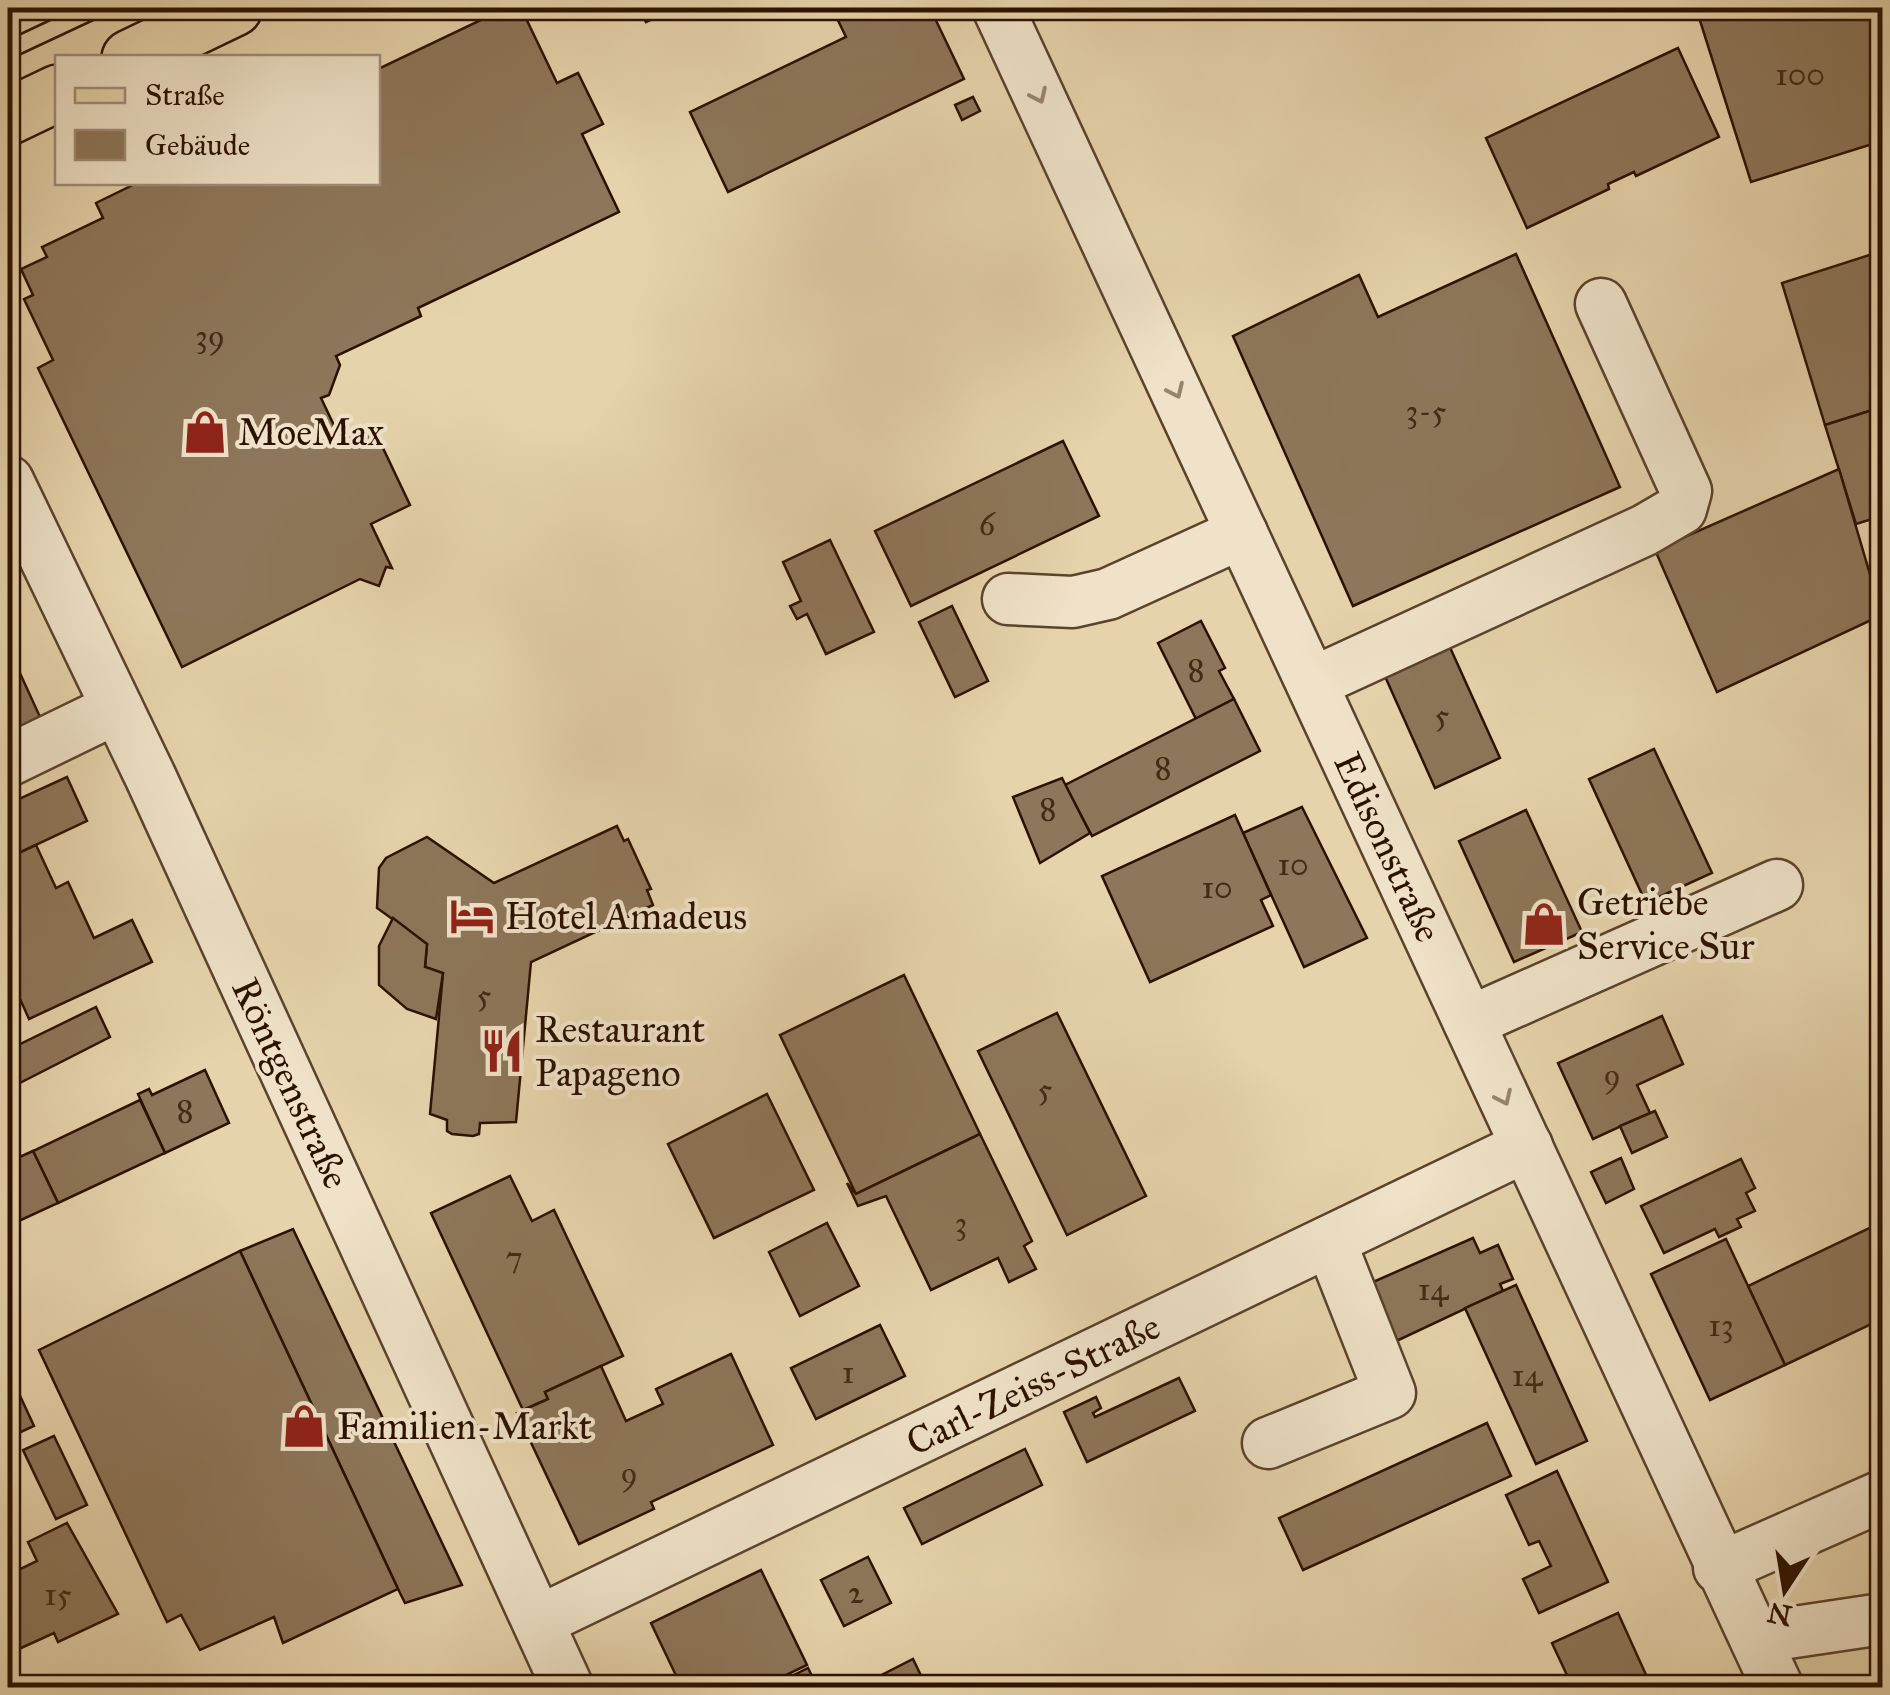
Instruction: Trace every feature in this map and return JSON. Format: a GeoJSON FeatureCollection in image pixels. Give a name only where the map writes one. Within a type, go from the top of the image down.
{"type":"FeatureCollection","features":[{"type":"Feature","properties":{"kind":"main road"},"geometry":{"type":"LineString","coordinates":[[136,55],[234,8]]}},
{"type":"Feature","properties":{"kind":"main road"},"geometry":{"type":"LineString","coordinates":[[8,117],[55,94]]}},
{"type":"Feature","properties":{"kind":"street","name":"Edisonstraße"},"geometry":{"type":"LineString","coordinates":[[998,8],[1778,1688]]}},
{"type":"Feature","properties":{"kind":"street"},"geometry":{"type":"LineString","coordinates":[[1312,683],[1681,509],[1686,492],[1601,304]]}},
{"type":"Feature","properties":{"kind":"street","name":"Röntgenstraße"},"geometry":{"type":"LineString","coordinates":[[8,481],[117,708],[568,1688]]}},
{"type":"Feature","properties":{"kind":"street"},"geometry":{"type":"LineString","coordinates":[[1008,599],[1073,602],[1108,594],[1242,533]]}},
{"type":"Feature","properties":{"kind":"street"},"geometry":{"type":"LineString","coordinates":[[8,761],[117,708]]}},
{"type":"Feature","properties":{"kind":"street"},"geometry":{"type":"LineString","coordinates":[[1469,1022],[1776,885]]}},
{"type":"Feature","properties":{"kind":"street","name":"Carl-Zeiss-Straße"},"geometry":{"type":"LineString","coordinates":[[539,1621],[1526,1146]]}},
{"type":"Feature","properties":{"kind":"street"},"geometry":{"type":"LineString","coordinates":[[1268,1443],[1390,1393],[1330,1241]]}},
{"type":"Feature","properties":{"kind":"street"},"geometry":{"type":"LineString","coordinates":[[1720,1568],[1882,1496]]}},
{"type":"Feature","properties":{"kind":"street"},"geometry":{"type":"LineString","coordinates":[[1756,1638],[1882,1618]]}},
{"type":"Feature","properties":{"kind":"building"},"geometry":{"type":"Polygon","coordinates":[[[506,8],[521,8],[557,83],[578,73],[603,124],[582,134],[619,212],[418,308],[421,316],[336,356],[340,365],[329,395],[321,398],[342,442],[373,427],[410,505],[371,524],[392,568],[386,567],[379,586],[360,579],[182,667],[38,368],[53,360],[24,299],[33,295],[21,269],[47,257],[42,247],[103,218],[96,203],[133,185],[380,185],[380,68],[506,8]]]}},
{"type":"Feature","properties":{"kind":"building"},"geometry":{"type":"Polygon","coordinates":[[[639,8],[676,8],[646,22],[639,8]]]}},
{"type":"Feature","properties":{"kind":"building"},"geometry":{"type":"Polygon","coordinates":[[[832,8],[930,8],[964,79],[728,192],[690,112],[846,37],[832,8]]]}},
{"type":"Feature","properties":{"kind":"building"},"geometry":{"type":"Polygon","coordinates":[[[1696,8],[1882,8],[1882,141],[1751,182],[1696,8]]]}},
{"type":"Feature","properties":{"kind":"building"},"geometry":{"type":"Polygon","coordinates":[[[1678,48],[1719,137],[1636,176],[1634,172],[1608,184],[1609,189],[1527,228],[1486,138],[1678,48]]]}},
{"type":"Feature","properties":{"kind":"building"},"geometry":{"type":"Polygon","coordinates":[[[973,97],[980,111],[962,120],[955,105],[973,97]]]}},
{"type":"Feature","properties":{"kind":"building"},"geometry":{"type":"Polygon","coordinates":[[[1882,251],[1882,407],[1825,425],[1782,283],[1882,251]]]}},
{"type":"Feature","properties":{"kind":"building"},"geometry":{"type":"Polygon","coordinates":[[[1516,254],[1620,487],[1353,606],[1233,336],[1359,275],[1378,317],[1516,254]]]}},
{"type":"Feature","properties":{"kind":"building"},"geometry":{"type":"Polygon","coordinates":[[[1882,407],[1882,516],[1856,524],[1825,425],[1882,407]]]}},
{"type":"Feature","properties":{"kind":"building"},"geometry":{"type":"Polygon","coordinates":[[[1063,441],[1099,516],[911,606],[875,531],[1063,441]]]}},
{"type":"Feature","properties":{"kind":"building"},"geometry":{"type":"Polygon","coordinates":[[[1839,469],[1882,615],[1717,692],[1655,550],[1839,469]]]}},
{"type":"Feature","properties":{"kind":"building"},"geometry":{"type":"Polygon","coordinates":[[[830,540],[874,632],[826,654],[807,614],[797,619],[790,606],[801,601],[783,562],[830,540]]]}},
{"type":"Feature","properties":{"kind":"building"},"geometry":{"type":"Polygon","coordinates":[[[952,606],[988,681],[955,697],[919,622],[952,606]]]}},
{"type":"Feature","properties":{"kind":"building"},"geometry":{"type":"Polygon","coordinates":[[[1201,621],[1225,668],[1219,671],[1234,699],[1196,719],[1158,643],[1201,621]]]}},
{"type":"Feature","properties":{"kind":"building"},"geometry":{"type":"Polygon","coordinates":[[[1448,643],[1500,758],[1435,788],[1383,672],[1448,643]]]}},
{"type":"Feature","properties":{"kind":"building"},"geometry":{"type":"Polygon","coordinates":[[[8,647],[46,730],[8,747],[8,647]]]}},
{"type":"Feature","properties":{"kind":"building"},"geometry":{"type":"Polygon","coordinates":[[[1234,699],[1260,751],[1092,836],[1065,785],[1234,699]]]}},
{"type":"Feature","properties":{"kind":"building"},"geometry":{"type":"Polygon","coordinates":[[[1654,749],[1712,873],[1646,903],[1589,779],[1654,749]]]}},
{"type":"Feature","properties":{"kind":"building"},"geometry":{"type":"Polygon","coordinates":[[[67,777],[87,821],[8,858],[8,804],[67,777]]]}},
{"type":"Feature","properties":{"kind":"building"},"geometry":{"type":"Polygon","coordinates":[[[1062,778],[1090,833],[1040,863],[1013,797],[1062,778]]]}},
{"type":"Feature","properties":{"kind":"building"},"geometry":{"type":"Polygon","coordinates":[[[1302,807],[1367,938],[1304,967],[1243,833],[1302,807]]]}},
{"type":"Feature","properties":{"kind":"building"},"geometry":{"type":"Polygon","coordinates":[[[1526,810],[1582,932],[1514,962],[1459,841],[1526,810]]]}},
{"type":"Feature","properties":{"kind":"building"},"geometry":{"type":"Polygon","coordinates":[[[1235,815],[1271,895],[1261,900],[1273,926],[1150,982],[1102,876],[1235,815]]]}},
{"type":"Feature","properties":{"kind":"building"},"geometry":{"type":"Polygon","coordinates":[[[617,826],[624,841],[628,839],[651,889],[647,890],[653,905],[531,962],[516,1122],[480,1123],[479,1134],[473,1136],[452,1134],[447,1131],[447,1120],[430,1114],[443,973],[425,967],[427,944],[377,908],[379,868],[386,858],[427,837],[494,883],[617,826]]]}},
{"type":"Feature","properties":{"kind":"building"},"geometry":{"type":"Polygon","coordinates":[[[36,845],[56,888],[68,882],[94,938],[132,920],[152,962],[29,1019],[8,972],[8,858],[36,845]]]}},
{"type":"Feature","properties":{"kind":"building"},"geometry":{"type":"Polygon","coordinates":[[[393,918],[427,944],[425,967],[443,973],[436,1019],[407,1009],[379,985],[379,946],[393,918]]]}},
{"type":"Feature","properties":{"kind":"building"},"geometry":{"type":"Polygon","coordinates":[[[904,975],[980,1134],[856,1194],[780,1035],[904,975]]]}},
{"type":"Feature","properties":{"kind":"building"},"geometry":{"type":"Polygon","coordinates":[[[96,1007],[110,1037],[8,1089],[8,1050],[96,1007]]]}},
{"type":"Feature","properties":{"kind":"building"},"geometry":{"type":"Polygon","coordinates":[[[1057,1013],[1146,1196],[1067,1235],[978,1051],[1057,1013]]]}},
{"type":"Feature","properties":{"kind":"building"},"geometry":{"type":"Polygon","coordinates":[[[1662,1016],[1683,1064],[1637,1085],[1650,1113],[1593,1139],[1558,1063],[1662,1016]]]}},
{"type":"Feature","properties":{"kind":"building"},"geometry":{"type":"Polygon","coordinates":[[[205,1070],[229,1123],[165,1153],[138,1094],[149,1089],[152,1095],[205,1070]]]}},
{"type":"Feature","properties":{"kind":"building"},"geometry":{"type":"Polygon","coordinates":[[[767,1094],[814,1190],[714,1238],[668,1144],[767,1094]]]}},
{"type":"Feature","properties":{"kind":"building"},"geometry":{"type":"Polygon","coordinates":[[[140,1100],[165,1153],[58,1203],[33,1151],[140,1100]]]}},
{"type":"Feature","properties":{"kind":"building"},"geometry":{"type":"Polygon","coordinates":[[[1655,1111],[1667,1137],[1632,1153],[1620,1126],[1655,1111]]]}},
{"type":"Feature","properties":{"kind":"building"},"geometry":{"type":"Polygon","coordinates":[[[980,1134],[1032,1241],[1024,1246],[1036,1269],[1009,1282],[998,1258],[931,1290],[886,1196],[858,1206],[847,1183],[856,1194],[980,1134]]]}},
{"type":"Feature","properties":{"kind":"building"},"geometry":{"type":"Polygon","coordinates":[[[33,1151],[58,1203],[8,1226],[8,1162],[33,1151]]]}},
{"type":"Feature","properties":{"kind":"building"},"geometry":{"type":"Polygon","coordinates":[[[1621,1158],[1634,1189],[1606,1203],[1591,1172],[1621,1158]]]}},
{"type":"Feature","properties":{"kind":"building"},"geometry":{"type":"Polygon","coordinates":[[[1741,1159],[1755,1188],[1746,1193],[1755,1211],[1737,1219],[1741,1227],[1719,1237],[1715,1229],[1664,1253],[1641,1206],[1741,1159]]]}},
{"type":"Feature","properties":{"kind":"building"},"geometry":{"type":"Polygon","coordinates":[[[510,1176],[532,1221],[554,1210],[623,1356],[545,1392],[548,1399],[523,1410],[431,1213],[510,1176]]]}},
{"type":"Feature","properties":{"kind":"building"},"geometry":{"type":"Polygon","coordinates":[[[1882,1222],[1882,1319],[1785,1365],[1748,1286],[1882,1222]]]}},
{"type":"Feature","properties":{"kind":"building"},"geometry":{"type":"Polygon","coordinates":[[[827,1223],[859,1286],[800,1316],[769,1252],[827,1223]]]}},
{"type":"Feature","properties":{"kind":"building"},"geometry":{"type":"Polygon","coordinates":[[[293,1229],[462,1585],[405,1603],[398,1589],[240,1251],[293,1229]]]}},
{"type":"Feature","properties":{"kind":"building"},"geometry":{"type":"Polygon","coordinates":[[[1473,1238],[1480,1253],[1498,1245],[1513,1279],[1500,1284],[1503,1291],[1390,1344],[1364,1286],[1473,1238]]]}},
{"type":"Feature","properties":{"kind":"building"},"geometry":{"type":"Polygon","coordinates":[[[1726,1239],[1785,1365],[1710,1400],[1651,1274],[1726,1239]]]}},
{"type":"Feature","properties":{"kind":"building"},"geometry":{"type":"Polygon","coordinates":[[[240,1251],[398,1589],[283,1643],[274,1617],[200,1650],[181,1615],[167,1622],[39,1350],[240,1251]]]}},
{"type":"Feature","properties":{"kind":"building"},"geometry":{"type":"Polygon","coordinates":[[[1516,1285],[1587,1441],[1536,1464],[1465,1308],[1516,1285]]]}},
{"type":"Feature","properties":{"kind":"building"},"geometry":{"type":"Polygon","coordinates":[[[880,1325],[905,1376],[816,1419],[791,1368],[880,1325]]]}},
{"type":"Feature","properties":{"kind":"building"},"geometry":{"type":"Polygon","coordinates":[[[731,1354],[773,1445],[651,1502],[654,1509],[579,1544],[517,1413],[548,1399],[545,1392],[601,1366],[626,1421],[663,1404],[656,1389],[731,1354]]]}},
{"type":"Feature","properties":{"kind":"building"},"geometry":{"type":"Polygon","coordinates":[[[8,1370],[34,1426],[8,1438],[8,1370]]]}},
{"type":"Feature","properties":{"kind":"building"},"geometry":{"type":"Polygon","coordinates":[[[1179,1378],[1195,1411],[1087,1462],[1064,1412],[1096,1397],[1101,1408],[1093,1413],[1095,1417],[1179,1378]]]}},
{"type":"Feature","properties":{"kind":"building"},"geometry":{"type":"Polygon","coordinates":[[[1487,1423],[1511,1476],[1303,1570],[1279,1518],[1487,1423]]]}},
{"type":"Feature","properties":{"kind":"building"},"geometry":{"type":"Polygon","coordinates":[[[54,1436],[87,1505],[56,1519],[23,1450],[54,1436]]]}},
{"type":"Feature","properties":{"kind":"building"},"geometry":{"type":"Polygon","coordinates":[[[1025,1449],[1042,1485],[922,1544],[904,1508],[1025,1449]]]}},
{"type":"Feature","properties":{"kind":"building"},"geometry":{"type":"Polygon","coordinates":[[[1557,1471],[1608,1582],[1539,1613],[1523,1579],[1551,1566],[1539,1541],[1529,1545],[1506,1495],[1557,1471]]]}},
{"type":"Feature","properties":{"kind":"building"},"geometry":{"type":"Polygon","coordinates":[[[67,1523],[118,1614],[58,1642],[54,1633],[8,1654],[8,1575],[37,1561],[28,1542],[67,1523]]]}},
{"type":"Feature","properties":{"kind":"building"},"geometry":{"type":"Polygon","coordinates":[[[868,1557],[891,1603],[844,1626],[821,1580],[868,1557]]]}},
{"type":"Feature","properties":{"kind":"building"},"geometry":{"type":"Polygon","coordinates":[[[761,1570],[807,1665],[759,1688],[682,1688],[651,1623],[761,1570]]]}},
{"type":"Feature","properties":{"kind":"building"},"geometry":{"type":"Polygon","coordinates":[[[1618,1613],[1652,1688],[1573,1688],[1552,1643],[1618,1613]]]}},
{"type":"Feature","properties":{"kind":"building"},"geometry":{"type":"Polygon","coordinates":[[[913,1659],[927,1688],[856,1688],[913,1659]]]}},
{"type":"Feature","properties":{"kind":"building"},"geometry":{"type":"Polygon","coordinates":[[[808,1668],[818,1688],[768,1688],[808,1668]]]}},
{"type":"Feature","properties":{"kind":"tram line"},"geometry":{"type":"LineString","coordinates":[[8,40],[76,8]]}},
{"type":"Feature","properties":{"kind":"tram line"},"geometry":{"type":"LineString","coordinates":[[8,60],[119,8]]}},
{"type":"Feature","properties":{"kind":"place","name":"MoeMax"},"geometry":{"type":"Point","coordinates":[205,432]}},
{"type":"Feature","properties":{"kind":"place","name":"Hotel Amadeus"},"geometry":{"type":"Point","coordinates":[472,916]}},
{"type":"Feature","properties":{"kind":"place","name":"Getriebe Service Sur"},"geometry":{"type":"Point","coordinates":[1544,924]}},
{"type":"Feature","properties":{"kind":"place","name":"Restaurant Papageno"},"geometry":{"type":"Point","coordinates":[502,1051]}},
{"type":"Feature","properties":{"kind":"place","name":"Familien-Markt"},"geometry":{"type":"Point","coordinates":[304,1426]}}]}
